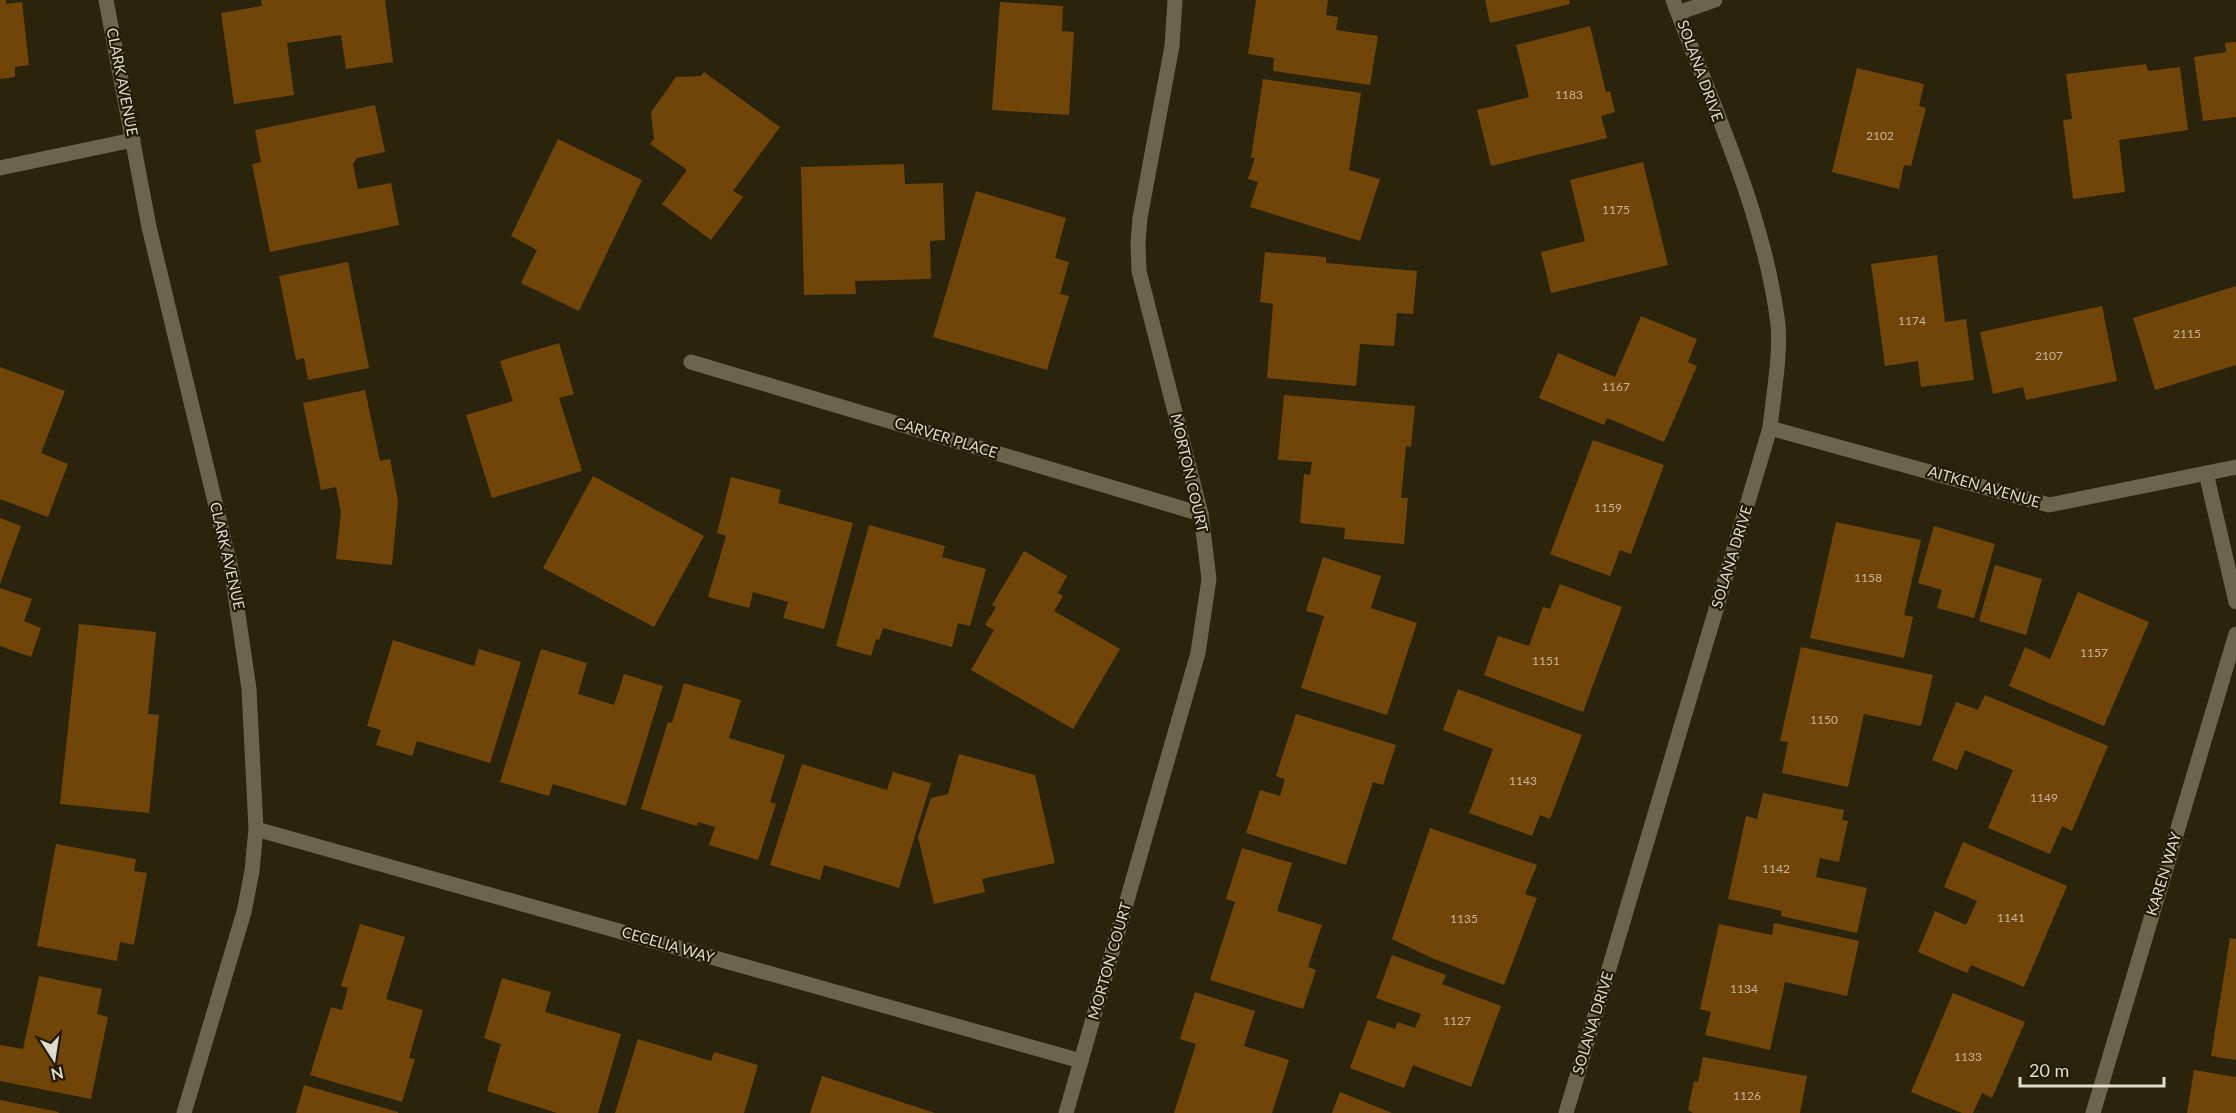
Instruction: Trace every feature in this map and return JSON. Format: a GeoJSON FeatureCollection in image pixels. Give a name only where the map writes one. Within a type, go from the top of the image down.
{"type":"FeatureCollection","features":[{"type":"Feature","properties":{"kind":"street","name":"CLARK AVENUE"},"geometry":{"type":"LineString","coordinates":[[106,0],[149,227],[241,618],[249,689],[256,829],[244,912],[184,1113]]}},
{"type":"Feature","properties":{"kind":"street","name":"MORTON COURT"},"geometry":{"type":"LineString","coordinates":[[1066,1113],[1198,653],[1209,579],[1201,514],[1139,271],[1140,218],[1172,46],[1175,0]]}},
{"type":"Feature","properties":{"kind":"street"},"geometry":{"type":"LineString","coordinates":[[1676,6],[1716,0]]}},
{"type":"Feature","properties":{"kind":"street","name":"SOLANA DRIVE"},"geometry":{"type":"LineString","coordinates":[[1566,1113],[1770,428],[1778,327],[1768,267],[1753,214],[1676,6]]}},
{"type":"Feature","properties":{"kind":"street"},"geometry":{"type":"LineString","coordinates":[[0,168],[134,140]]}},
{"type":"Feature","properties":{"kind":"street","name":"CARVER PLACE"},"geometry":{"type":"LineString","coordinates":[[691,362],[1201,514]]}},
{"type":"Feature","properties":{"kind":"street","name":"AITKEN AVENUE"},"geometry":{"type":"LineString","coordinates":[[1770,428],[2049,505],[2236,467]]}},
{"type":"Feature","properties":{"kind":"street"},"geometry":{"type":"LineString","coordinates":[[2206,473],[2236,602]]}},
{"type":"Feature","properties":{"kind":"street","name":"KAREN WAY"},"geometry":{"type":"LineString","coordinates":[[2093,1113],[2236,634]]}},
{"type":"Feature","properties":{"kind":"street","name":"CECELIA WAY"},"geometry":{"type":"LineString","coordinates":[[256,829],[1081,1061]]}},
{"type":"Feature","properties":{"kind":"building"},"geometry":{"type":"Polygon","coordinates":[[[0,0],[6,0],[6,4],[22,2],[29,65],[15,67],[15,77],[0,79],[0,0]]]}},
{"type":"Feature","properties":{"kind":"building"},"geometry":{"type":"Polygon","coordinates":[[[261,0],[385,0],[393,62],[346,69],[341,35],[287,43],[294,95],[234,104],[221,13],[262,6],[261,0]]]}},
{"type":"Feature","properties":{"kind":"building"},"geometry":{"type":"Polygon","coordinates":[[[1256,0],[1328,0],[1326,15],[1338,17],[1336,30],[1378,36],[1370,85],[1273,71],[1274,58],[1248,54],[1256,0]]]}},
{"type":"Feature","properties":{"kind":"building"},"geometry":{"type":"Polygon","coordinates":[[[1485,0],[1569,0],[1570,4],[1490,23],[1485,0]]]}},
{"type":"Feature","properties":{"kind":"building"},"geometry":{"type":"Polygon","coordinates":[[[1000,2],[1063,6],[1062,31],[1074,32],[1069,115],[992,110],[1000,2]]]}},
{"type":"Feature","properties":{"kind":"building"},"geometry":{"type":"Polygon","coordinates":[[[1590,26],[1606,92],[1610,91],[1615,112],[1601,116],[1607,138],[1491,166],[1477,110],[1529,97],[1516,45],[1590,26]]]}},
{"type":"Feature","properties":{"kind":"building"},"geometry":{"type":"Polygon","coordinates":[[[2236,42],[2236,117],[2203,121],[2194,57],[2226,52],[2225,43],[2236,42]]]}},
{"type":"Feature","properties":{"kind":"building"},"geometry":{"type":"Polygon","coordinates":[[[2146,64],[2148,71],[2180,67],[2188,130],[2119,140],[2125,192],[2073,199],[2063,120],[2072,119],[2066,74],[2146,64]]]}},
{"type":"Feature","properties":{"kind":"building"},"geometry":{"type":"Polygon","coordinates":[[[1857,68],[1924,84],[1919,106],[1926,108],[1911,166],[1904,165],[1899,189],[1832,172],[1857,68]]]}},
{"type":"Feature","properties":{"kind":"building"},"geometry":{"type":"Polygon","coordinates":[[[704,72],[780,127],[733,191],[743,197],[711,240],[662,204],[687,170],[650,144],[654,139],[651,112],[676,77],[701,76],[704,72]]]}},
{"type":"Feature","properties":{"kind":"building"},"geometry":{"type":"Polygon","coordinates":[[[1263,79],[1361,93],[1349,170],[1380,179],[1360,241],[1250,207],[1258,182],[1248,179],[1255,158],[1251,158],[1263,79]]]}},
{"type":"Feature","properties":{"kind":"building"},"geometry":{"type":"Polygon","coordinates":[[[375,105],[385,152],[357,158],[353,164],[358,189],[391,183],[399,225],[270,252],[252,164],[261,162],[255,130],[375,105]]]}},
{"type":"Feature","properties":{"kind":"building"},"geometry":{"type":"Polygon","coordinates":[[[558,139],[642,180],[579,311],[521,283],[537,250],[511,236],[558,139]]]}},
{"type":"Feature","properties":{"kind":"building"},"geometry":{"type":"Polygon","coordinates":[[[1643,162],[1668,265],[1551,293],[1541,252],[1585,241],[1570,180],[1643,162]]]}},
{"type":"Feature","properties":{"kind":"building"},"geometry":{"type":"Polygon","coordinates":[[[904,164],[905,184],[943,183],[945,240],[930,241],[931,279],[855,281],[856,294],[804,295],[801,167],[904,164]]]}},
{"type":"Feature","properties":{"kind":"building"},"geometry":{"type":"Polygon","coordinates":[[[976,191],[1066,218],[1055,258],[1069,262],[1060,294],[1069,296],[1047,370],[933,337],[976,191]]]}},
{"type":"Feature","properties":{"kind":"building"},"geometry":{"type":"Polygon","coordinates":[[[1265,252],[1326,257],[1326,263],[1417,271],[1413,314],[1397,313],[1394,346],[1360,344],[1356,386],[1267,378],[1273,304],[1260,302],[1265,252]]]}},
{"type":"Feature","properties":{"kind":"building"},"geometry":{"type":"Polygon","coordinates":[[[1937,255],[1945,322],[1966,319],[1974,380],[1921,387],[1918,361],[1885,366],[1871,264],[1937,255]]]}},
{"type":"Feature","properties":{"kind":"building"},"geometry":{"type":"Polygon","coordinates":[[[348,262],[369,368],[308,380],[304,358],[296,360],[279,276],[348,262]]]}},
{"type":"Feature","properties":{"kind":"building"},"geometry":{"type":"Polygon","coordinates":[[[2236,286],[2236,365],[2155,390],[2133,318],[2236,286]]]}},
{"type":"Feature","properties":{"kind":"building"},"geometry":{"type":"Polygon","coordinates":[[[2102,306],[2117,381],[2026,400],[2023,387],[1993,394],[1980,332],[2102,306]]]}},
{"type":"Feature","properties":{"kind":"building"},"geometry":{"type":"Polygon","coordinates":[[[1641,316],[1697,339],[1688,362],[1697,366],[1664,442],[1607,418],[1604,425],[1539,398],[1558,353],[1615,377],[1641,316]]]}},
{"type":"Feature","properties":{"kind":"building"},"geometry":{"type":"Polygon","coordinates":[[[559,343],[574,394],[559,398],[582,471],[492,498],[466,415],[513,401],[500,361],[559,343]]]}},
{"type":"Feature","properties":{"kind":"building"},"geometry":{"type":"Polygon","coordinates":[[[0,367],[65,391],[41,453],[68,464],[48,517],[0,499],[0,367]]]}},
{"type":"Feature","properties":{"kind":"building"},"geometry":{"type":"Polygon","coordinates":[[[365,390],[380,461],[390,459],[398,501],[392,565],[336,559],[341,512],[336,487],[321,490],[303,403],[365,390]]]}},
{"type":"Feature","properties":{"kind":"building"},"geometry":{"type":"Polygon","coordinates":[[[1284,395],[1415,406],[1411,447],[1406,446],[1401,498],[1408,498],[1404,544],[1344,539],[1345,528],[1300,523],[1304,474],[1310,475],[1312,462],[1278,460],[1284,395]]]}},
{"type":"Feature","properties":{"kind":"building"},"geometry":{"type":"Polygon","coordinates":[[[1593,440],[1664,465],[1631,554],[1620,550],[1610,576],[1550,554],[1593,440]]]}},
{"type":"Feature","properties":{"kind":"building"},"geometry":{"type":"Polygon","coordinates":[[[593,476],[704,536],[654,627],[543,568],[593,476]]]}},
{"type":"Feature","properties":{"kind":"building"},"geometry":{"type":"Polygon","coordinates":[[[731,477],[781,490],[778,503],[853,523],[824,629],[783,618],[788,602],[753,592],[749,608],[708,597],[726,536],[717,533],[731,477]]]}},
{"type":"Feature","properties":{"kind":"building"},"geometry":{"type":"Polygon","coordinates":[[[0,518],[21,526],[0,584],[0,518]]]}},
{"type":"Feature","properties":{"kind":"building"},"geometry":{"type":"Polygon","coordinates":[[[1836,522],[1921,540],[1904,615],[1913,617],[1904,658],[1810,638],[1836,522]]]}},
{"type":"Feature","properties":{"kind":"building"},"geometry":{"type":"Polygon","coordinates":[[[869,525],[945,546],[942,557],[986,569],[970,626],[958,623],[952,647],[883,628],[879,640],[876,639],[871,656],[836,646],[869,525]]]}},
{"type":"Feature","properties":{"kind":"building"},"geometry":{"type":"Polygon","coordinates":[[[1934,526],[1995,544],[1974,618],[1937,608],[1942,590],[1918,583],[1934,526]]]}},
{"type":"Feature","properties":{"kind":"building"},"geometry":{"type":"Polygon","coordinates":[[[1024,551],[1067,576],[1058,593],[1063,596],[1054,611],[1120,649],[1073,729],[971,670],[994,630],[985,625],[996,607],[992,605],[1024,551]]]}},
{"type":"Feature","properties":{"kind":"building"},"geometry":{"type":"Polygon","coordinates":[[[1323,557],[1381,576],[1371,608],[1417,623],[1387,715],[1301,688],[1324,616],[1306,611],[1323,557]]]}},
{"type":"Feature","properties":{"kind":"building"},"geometry":{"type":"Polygon","coordinates":[[[1995,565],[2042,579],[2026,635],[1979,621],[1995,565]]]}},
{"type":"Feature","properties":{"kind":"building"},"geometry":{"type":"Polygon","coordinates":[[[1560,584],[1622,607],[1583,712],[1484,675],[1498,636],[1529,646],[1543,607],[1550,609],[1560,584]]]}},
{"type":"Feature","properties":{"kind":"building"},"geometry":{"type":"Polygon","coordinates":[[[0,588],[32,599],[24,621],[41,628],[31,657],[0,646],[0,588]]]}},
{"type":"Feature","properties":{"kind":"building"},"geometry":{"type":"Polygon","coordinates":[[[2078,592],[2149,622],[2104,726],[2009,686],[2025,647],[2050,659],[2078,592]]]}},
{"type":"Feature","properties":{"kind":"building"},"geometry":{"type":"Polygon","coordinates":[[[79,624],[156,632],[148,714],[159,715],[149,813],[60,804],[79,624]]]}},
{"type":"Feature","properties":{"kind":"building"},"geometry":{"type":"Polygon","coordinates":[[[393,640],[474,666],[479,649],[521,662],[490,763],[417,741],[412,756],[376,745],[381,730],[367,726],[393,640]]]}},
{"type":"Feature","properties":{"kind":"building"},"geometry":{"type":"Polygon","coordinates":[[[1801,647],[1933,675],[1921,726],[1864,714],[1848,787],[1782,773],[1788,742],[1780,741],[1801,647]]]}},
{"type":"Feature","properties":{"kind":"building"},"geometry":{"type":"Polygon","coordinates":[[[541,649],[587,663],[578,694],[614,705],[624,674],[663,686],[626,806],[553,784],[549,796],[500,782],[541,649]]]}},
{"type":"Feature","properties":{"kind":"building"},"geometry":{"type":"Polygon","coordinates":[[[684,683],[741,700],[729,738],[785,755],[770,802],[776,804],[758,860],[709,845],[715,827],[698,822],[697,826],[641,809],[668,722],[672,723],[684,683]]]}},
{"type":"Feature","properties":{"kind":"building"},"geometry":{"type":"Polygon","coordinates":[[[1458,689],[1582,735],[1550,819],[1540,815],[1532,836],[1469,813],[1493,749],[1443,730],[1458,689]]]}},
{"type":"Feature","properties":{"kind":"building"},"geometry":{"type":"Polygon","coordinates":[[[1985,695],[2108,746],[2072,831],[2062,826],[2050,854],[1988,828],[2013,770],[1965,750],[1957,770],[1932,760],[1956,702],[1978,710],[1985,695]]]}},
{"type":"Feature","properties":{"kind":"building"},"geometry":{"type":"Polygon","coordinates":[[[1296,714],[1396,745],[1383,785],[1373,782],[1346,865],[1246,833],[1260,790],[1280,796],[1285,779],[1276,776],[1296,714]]]}},
{"type":"Feature","properties":{"kind":"building"},"geometry":{"type":"Polygon","coordinates":[[[959,754],[1035,775],[1055,863],[982,879],[985,892],[934,904],[918,837],[931,798],[948,794],[959,754]]]}},
{"type":"Feature","properties":{"kind":"building"},"geometry":{"type":"Polygon","coordinates":[[[802,764],[887,790],[893,772],[931,783],[899,888],[824,865],[820,880],[770,865],[802,764]]]}},
{"type":"Feature","properties":{"kind":"building"},"geometry":{"type":"Polygon","coordinates":[[[1763,793],[1844,810],[1842,820],[1848,821],[1839,862],[1820,858],[1816,877],[1867,888],[1857,933],[1781,916],[1782,911],[1728,899],[1746,816],[1757,819],[1763,793]]]}},
{"type":"Feature","properties":{"kind":"building"},"geometry":{"type":"Polygon","coordinates":[[[1430,828],[1537,865],[1525,894],[1537,898],[1504,985],[1434,959],[1392,939],[1430,828]]]}},
{"type":"Feature","properties":{"kind":"building"},"geometry":{"type":"Polygon","coordinates":[[[1963,842],[2067,886],[2024,987],[1971,965],[1967,973],[1918,952],[1935,911],[1966,925],[1977,901],[1944,887],[1963,842]]]}},
{"type":"Feature","properties":{"kind":"building"},"geometry":{"type":"Polygon","coordinates":[[[56,844],[136,859],[134,871],[147,873],[134,945],[120,942],[117,961],[37,946],[56,844]]]}},
{"type":"Feature","properties":{"kind":"building"},"geometry":{"type":"Polygon","coordinates":[[[1242,848],[1292,863],[1277,911],[1322,925],[1308,967],[1316,970],[1303,1009],[1210,980],[1235,902],[1226,899],[1242,848]]]}},
{"type":"Feature","properties":{"kind":"building"},"geometry":{"type":"Polygon","coordinates":[[[1774,923],[1859,941],[1847,996],[1785,982],[1770,1050],[1705,1035],[1711,1012],[1700,1009],[1719,924],[1772,935],[1774,923]]]}},
{"type":"Feature","properties":{"kind":"building"},"geometry":{"type":"Polygon","coordinates":[[[360,924],[405,937],[386,999],[423,1010],[409,1058],[415,1059],[402,1102],[310,1075],[331,1007],[342,1010],[348,988],[341,986],[360,924]]]}},
{"type":"Feature","properties":{"kind":"building"},"geometry":{"type":"Polygon","coordinates":[[[2230,938],[2236,939],[2236,1060],[2211,1056],[2230,938]]]}},
{"type":"Feature","properties":{"kind":"building"},"geometry":{"type":"Polygon","coordinates":[[[1392,955],[1446,975],[1442,984],[1501,1006],[1471,1087],[1413,1065],[1404,1088],[1350,1068],[1368,1020],[1395,1029],[1398,1022],[1415,1028],[1421,1014],[1376,998],[1392,955]]]}},
{"type":"Feature","properties":{"kind":"building"},"geometry":{"type":"Polygon","coordinates":[[[39,976],[102,989],[97,1014],[108,1017],[91,1099],[0,1081],[0,1045],[23,1049],[39,976]]]}},
{"type":"Feature","properties":{"kind":"building"},"geometry":{"type":"Polygon","coordinates":[[[502,978],[551,992],[545,1012],[621,1034],[598,1113],[557,1113],[487,1091],[501,1044],[484,1038],[502,978]]]}},
{"type":"Feature","properties":{"kind":"building"},"geometry":{"type":"Polygon","coordinates":[[[1195,992],[1255,1011],[1244,1046],[1289,1060],[1272,1113],[1174,1113],[1196,1044],[1180,1039],[1195,992]]]}},
{"type":"Feature","properties":{"kind":"building"},"geometry":{"type":"Polygon","coordinates":[[[1953,993],[2025,1022],[1992,1098],[1982,1093],[1973,1113],[1962,1113],[1911,1092],[1953,993]]]}},
{"type":"Feature","properties":{"kind":"building"},"geometry":{"type":"Polygon","coordinates":[[[638,1039],[711,1061],[714,1052],[758,1065],[744,1113],[615,1113],[638,1039]]]}},
{"type":"Feature","properties":{"kind":"building"},"geometry":{"type":"Polygon","coordinates":[[[1703,1057],[1807,1076],[1800,1113],[1693,1113],[1688,1110],[1694,1081],[1698,1082],[1703,1057]]]}},
{"type":"Feature","properties":{"kind":"building"},"geometry":{"type":"Polygon","coordinates":[[[2194,1070],[2236,1077],[2236,1113],[2187,1113],[2194,1070]]]}},
{"type":"Feature","properties":{"kind":"building"},"geometry":{"type":"Polygon","coordinates":[[[822,1076],[935,1113],[810,1113],[822,1076]]]}},
{"type":"Feature","properties":{"kind":"building"},"geometry":{"type":"Polygon","coordinates":[[[304,1085],[398,1112],[398,1113],[296,1113],[304,1085]]]}},
{"type":"Feature","properties":{"kind":"building"},"geometry":{"type":"Polygon","coordinates":[[[1340,1092],[1392,1113],[1332,1113],[1340,1092]]]}},
{"type":"Feature","properties":{"kind":"building"},"geometry":{"type":"Polygon","coordinates":[[[0,1100],[59,1112],[0,1113],[0,1100]]]}}]}
